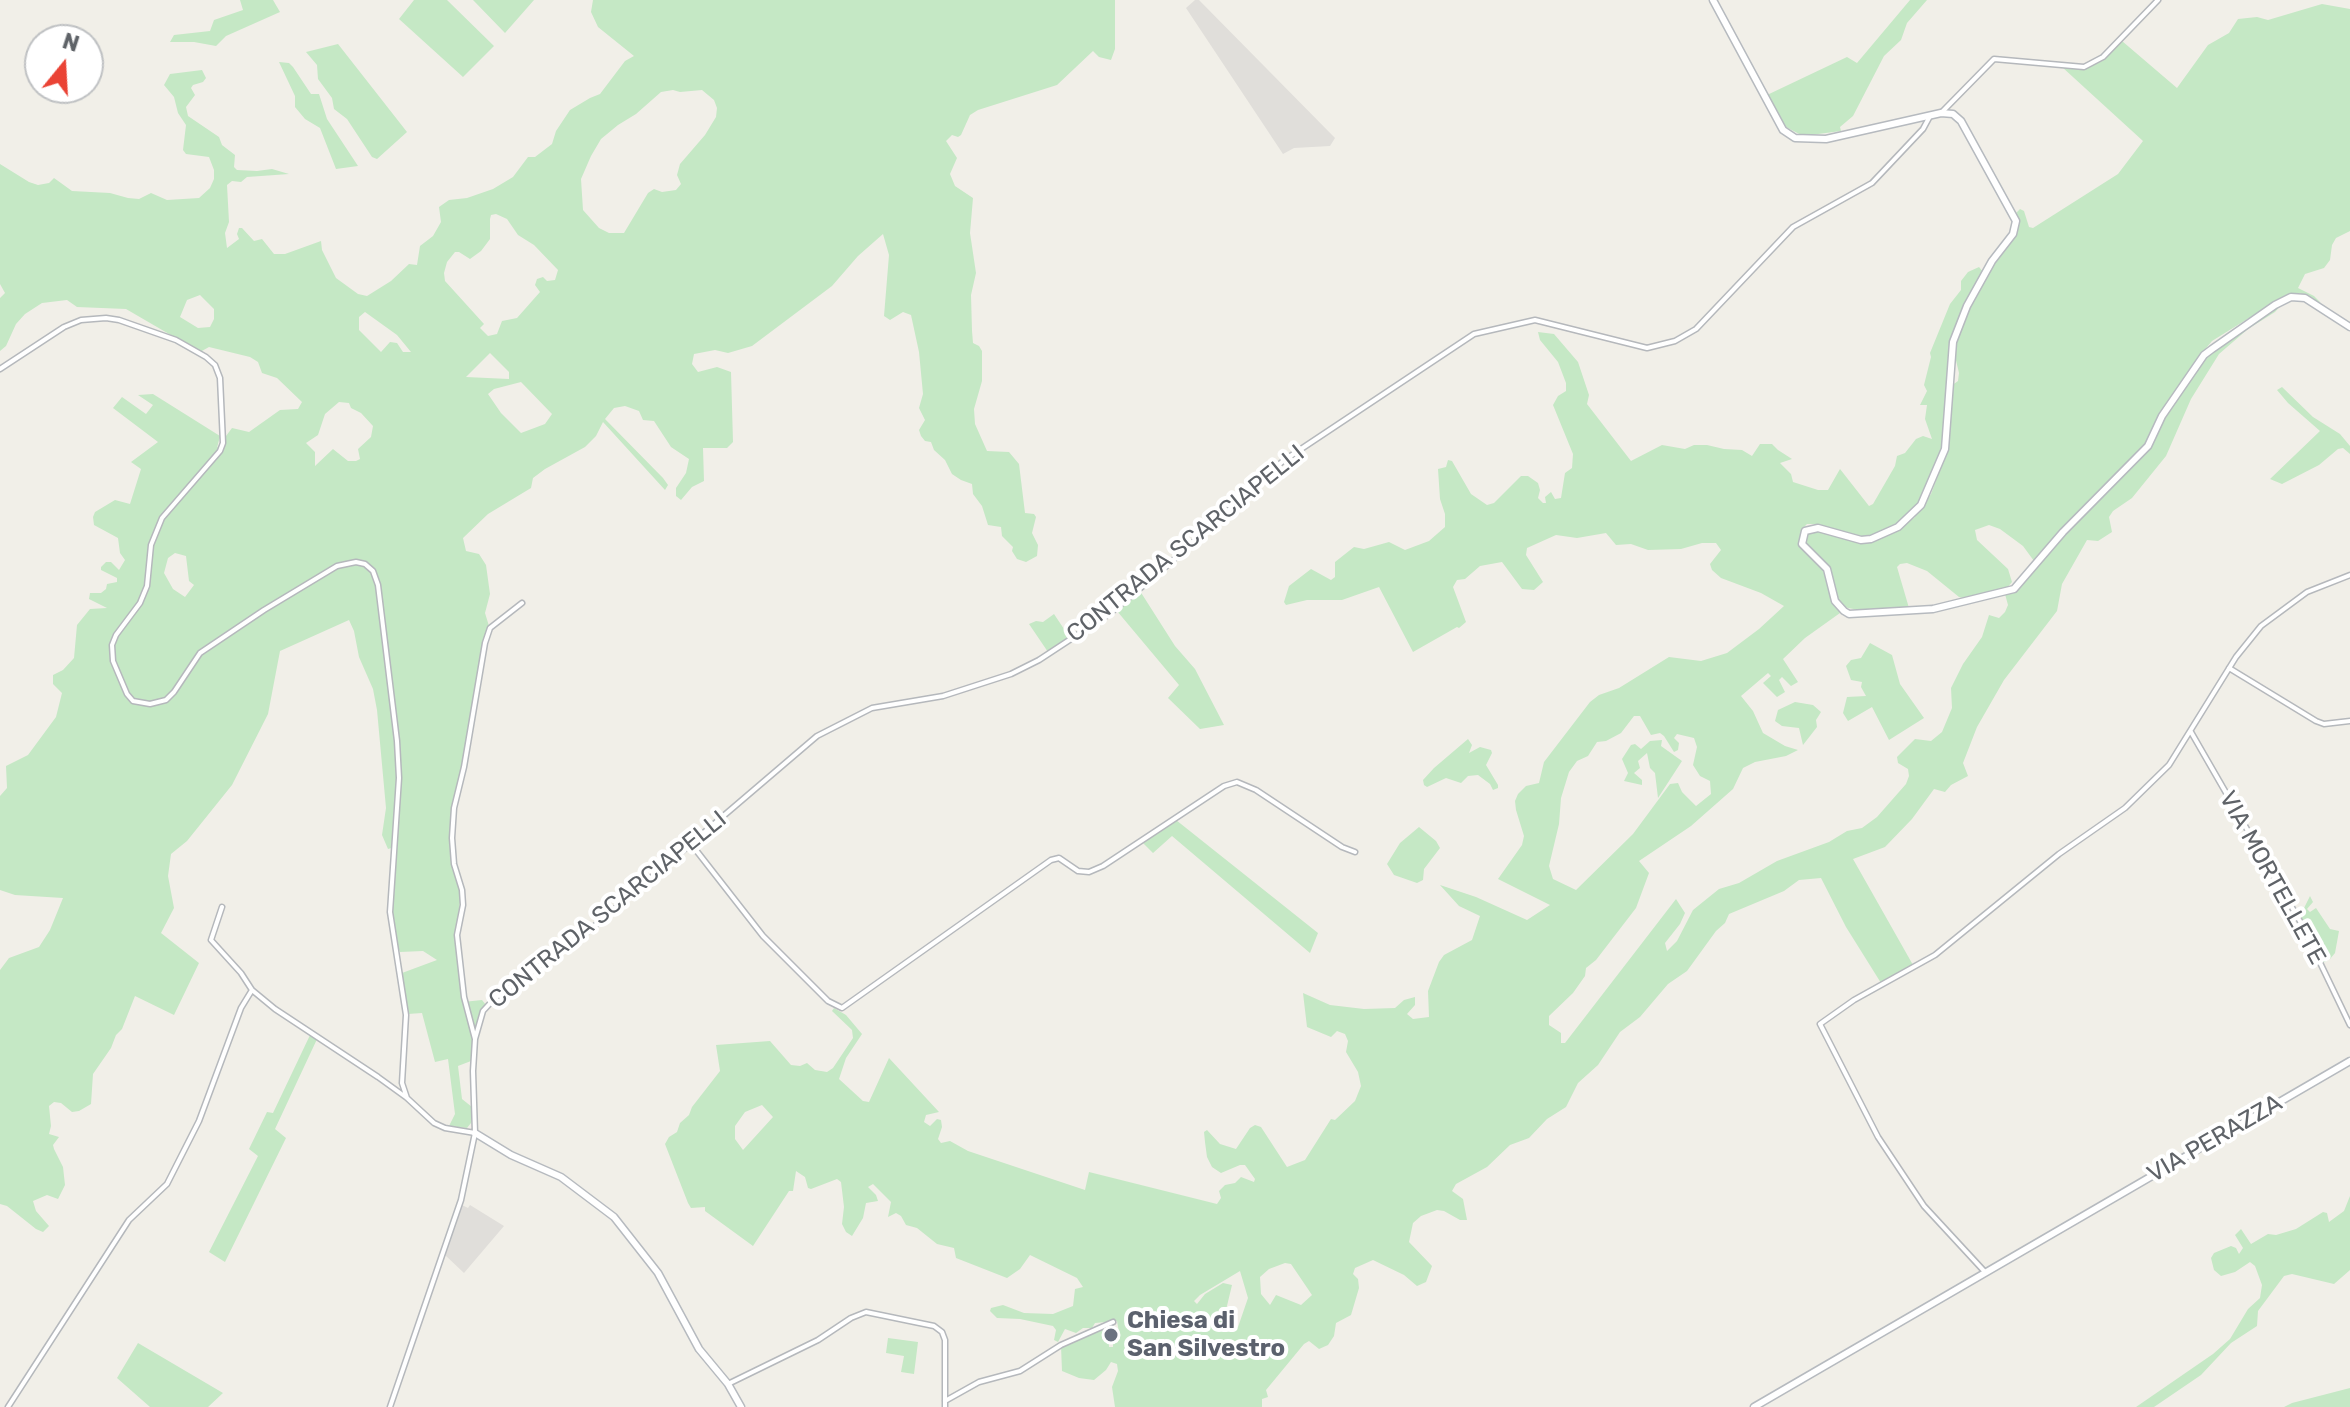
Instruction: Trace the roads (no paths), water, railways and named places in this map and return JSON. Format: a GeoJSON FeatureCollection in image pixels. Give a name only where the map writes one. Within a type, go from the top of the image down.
{"type":"FeatureCollection","features":[{"type":"Feature","properties":{"kind":"street"},"geometry":{"type":"LineString","coordinates":[[1713,0],[1783,130],[1795,138],[1826,139],[1941,113],[1953,114],[1961,121],[2016,221],[2013,234],[1992,261],[1967,306],[1953,342],[1945,449],[1921,505],[1898,527],[1871,539],[1861,540],[1818,528],[1805,531],[1802,544],[1827,569],[1835,601],[1849,614],[1933,609],[2014,589],[2063,532],[2148,446],[2162,416],[2204,355],[2291,297],[2305,298],[2350,327]]}},
{"type":"Feature","properties":{"kind":"street"},"geometry":{"type":"LineString","coordinates":[[1941,113],[1994,59],[2084,67],[2103,57],[2158,0]]}},
{"type":"Feature","properties":{"kind":"street","name":"CONTRADA SCARCIAPELLI"},"geometry":{"type":"LineString","coordinates":[[475,1039],[483,1011],[495,998],[591,929],[817,736],[872,708],[943,696],[1024,669],[1095,625],[1161,571],[1283,461],[1474,334],[1535,320],[1647,348],[1675,341],[1696,329],[1793,227],[1872,183],[1923,129],[1931,115]]}},
{"type":"Feature","properties":{"kind":"street"},"geometry":{"type":"LineString","coordinates":[[0,369],[57,331],[81,320],[119,320],[176,340],[215,365],[220,378],[223,443],[220,451],[162,518],[151,545],[147,586],[140,603],[112,645],[113,661],[133,701],[161,702],[174,692],[200,653],[337,566],[356,562],[365,564],[373,571],[378,585],[397,741],[399,778],[390,912],[406,1015],[402,1083],[407,1098]]}},
{"type":"Feature","properties":{"kind":"street"},"geometry":{"type":"LineString","coordinates":[[1985,1272],[1924,1206],[1878,1137],[1820,1024],[1854,1000],[1935,955],[2059,854],[2125,808],[2169,765],[2229,668],[2261,626],[2307,592],[2350,575]]}},
{"type":"Feature","properties":{"kind":"street"},"geometry":{"type":"LineString","coordinates":[[390,1407],[461,1200],[475,1133],[475,1039],[464,997],[457,935],[463,905],[454,864],[454,808],[467,753],[485,643],[490,628],[522,603]]}},
{"type":"Feature","properties":{"kind":"street"},"geometry":{"type":"LineString","coordinates":[[2229,668],[2316,721],[2324,724],[2350,721]]}},
{"type":"Feature","properties":{"kind":"street","name":"VIA MORTELLETE"},"geometry":{"type":"LineString","coordinates":[[2191,732],[2301,923],[2350,1025]]}},
{"type":"Feature","properties":{"kind":"street"},"geometry":{"type":"LineString","coordinates":[[692,845],[763,936],[828,1001],[842,1008],[1051,860],[1059,858],[1078,871],[1089,872],[1103,866],[1224,786],[1237,782],[1256,790],[1342,847],[1355,852]]}},
{"type":"Feature","properties":{"kind":"street"},"geometry":{"type":"LineString","coordinates":[[222,907],[211,940],[252,990],[275,1009],[407,1098],[434,1123],[475,1133],[511,1155],[561,1177],[614,1217],[658,1273],[699,1349],[728,1384],[741,1407]]}},
{"type":"Feature","properties":{"kind":"street"},"geometry":{"type":"LineString","coordinates":[[8,1407],[129,1220],[167,1184],[199,1121],[241,1008],[252,990]]}},
{"type":"Feature","properties":{"kind":"street","name":"VIA PERAZZA"},"geometry":{"type":"LineString","coordinates":[[1754,1407],[2350,1061]]}},
{"type":"Feature","properties":{"kind":"street"},"geometry":{"type":"LineString","coordinates":[[728,1384],[818,1340],[866,1312],[934,1326],[942,1332],[945,1340],[945,1404]]}},
{"type":"Feature","properties":{"kind":"street"},"geometry":{"type":"LineString","coordinates":[[945,1404],[979,1382],[1020,1371],[1077,1337],[1113,1322]]}},
{"type":"Feature","properties":{"kind":"place","name":"Chiesa di San Silvestro"},"geometry":{"type":"Point","coordinates":[1111,1335]}}]}
